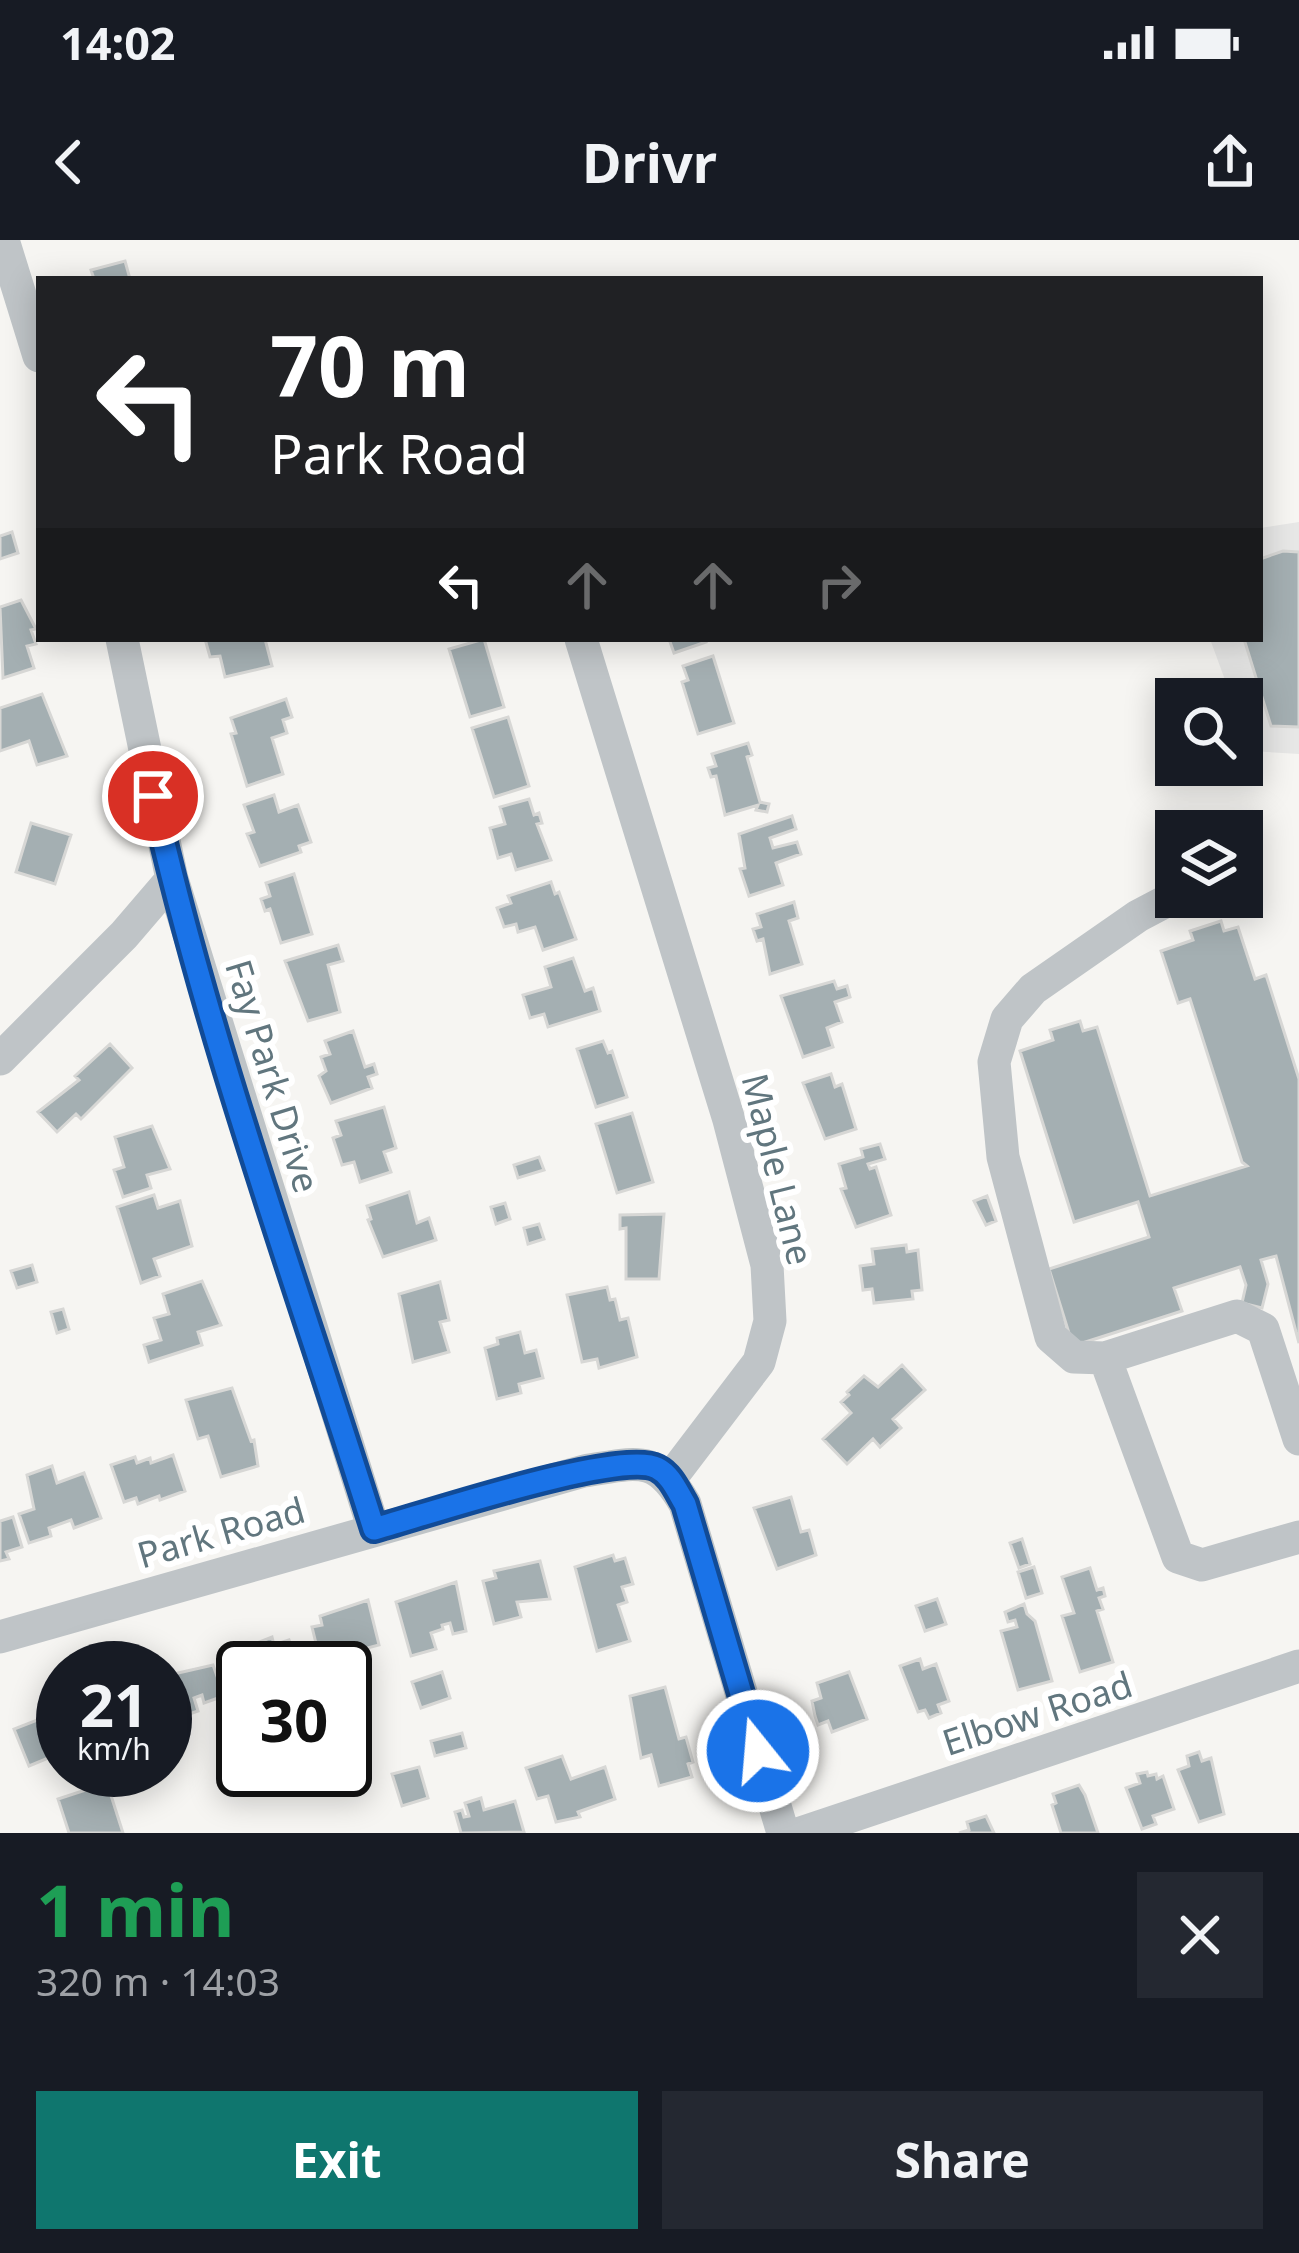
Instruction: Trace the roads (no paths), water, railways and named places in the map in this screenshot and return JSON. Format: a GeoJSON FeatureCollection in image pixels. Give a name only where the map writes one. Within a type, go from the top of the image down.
{"type":"FeatureCollection","features":[{"type":"Feature","properties":{"kind":"street"},"geometry":{"type":"LineString","coordinates":[[3,240],[36,346]]}},
{"type":"Feature","properties":{"kind":"street","name":"Fay Park Drive"},"geometry":{"type":"LineString","coordinates":[[123,642],[172,879],[374,1529]]}},
{"type":"Feature","properties":{"kind":"street","name":"Maple Lane"},"geometry":{"type":"LineString","coordinates":[[581,642],[729,1120],[767,1265],[770,1321],[759,1362],[670,1479]]}},
{"type":"Feature","properties":{"kind":"street"},"geometry":{"type":"LineString","coordinates":[[0,1058],[124,935],[172,879]]}},
{"type":"Feature","properties":{"kind":"street"},"geometry":{"type":"LineString","coordinates":[[1155,907],[1033,989],[1007,1019],[994,1062],[1003,1156],[1051,1337],[1074,1358],[1105,1358],[1237,1316],[1263,1329],[1299,1439]]}},
{"type":"Feature","properties":{"kind":"street"},"geometry":{"type":"LineString","coordinates":[[1105,1358],[1178,1557],[1202,1565],[1299,1537]]}},
{"type":"Feature","properties":{"kind":"street","name":"Park Road"},"geometry":{"type":"LineString","coordinates":[[0,1637],[602,1468],[636,1463],[655,1467],[670,1479]]}},
{"type":"Feature","properties":{"kind":"street"},"geometry":{"type":"LineString","coordinates":[[670,1479],[685,1504],[783,1833]]}},
{"type":"Feature","properties":{"kind":"street","name":"Elbow Road"},"geometry":{"type":"LineString","coordinates":[[801,1833],[1299,1666]]}}]}
